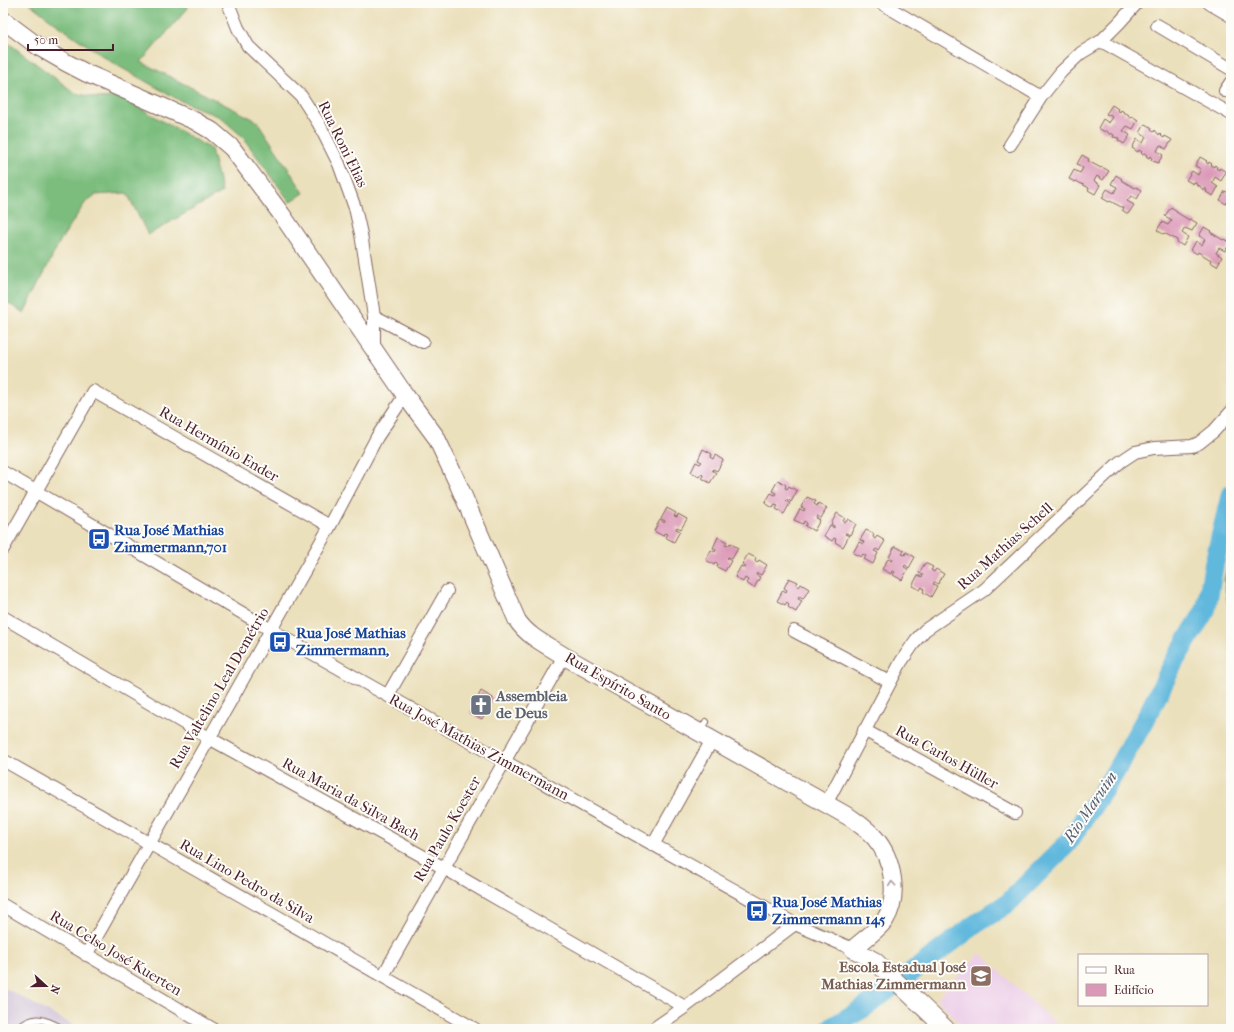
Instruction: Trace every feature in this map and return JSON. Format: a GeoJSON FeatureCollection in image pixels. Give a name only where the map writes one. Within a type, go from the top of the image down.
{"type":"FeatureCollection","features":[{"type":"Feature","properties":{"kind":"street","name":"Rua Roni Elias"},"geometry":{"type":"LineString","coordinates":[[228,3],[238,28],[248,46],[301,96],[319,124],[339,164],[355,208],[361,234],[374,316],[374,350]]}},
{"type":"Feature","properties":{"kind":"street"},"geometry":{"type":"LineString","coordinates":[[881,3],[1041,97]]}},
{"type":"Feature","properties":{"kind":"street"},"geometry":{"type":"LineString","coordinates":[[1010,145],[1041,97],[1066,67],[1081,54],[1101,41],[1120,23],[1137,3]]}},
{"type":"Feature","properties":{"kind":"street"},"geometry":{"type":"LineString","coordinates":[[1209,3],[1231,16]]}},
{"type":"Feature","properties":{"kind":"street","name":"Rua Espírito Santo"},"geometry":{"type":"LineString","coordinates":[[3,20],[39,47],[65,62],[86,73],[194,121],[222,138],[242,160],[282,215],[441,446],[517,620],[528,633],[564,656],[706,731],[851,818],[875,838],[887,860],[891,874],[893,894],[890,910],[884,921],[853,949]]}},
{"type":"Feature","properties":{"kind":"street"},"geometry":{"type":"LineString","coordinates":[[1157,25],[1231,68]]}},
{"type":"Feature","properties":{"kind":"street"},"geometry":{"type":"LineString","coordinates":[[1101,41],[1231,114]]}},
{"type":"Feature","properties":{"kind":"street"},"geometry":{"type":"LineString","coordinates":[[374,316],[423,342]]}},
{"type":"Feature","properties":{"kind":"street","name":"Rua Hermínio Ender"},"geometry":{"type":"LineString","coordinates":[[35,492],[93,391],[330,526]]}},
{"type":"Feature","properties":{"kind":"street","name":"Rua Valtelino Leal Demétrio"},"geometry":{"type":"LineString","coordinates":[[86,955],[330,526],[378,437],[405,394]]}},
{"type":"Feature","properties":{"kind":"street","name":"Rua Mathias Schell"},"geometry":{"type":"LineString","coordinates":[[826,804],[907,651],[925,630],[984,590],[1120,462],[1135,452],[1143,449],[1192,446],[1206,439],[1231,412]]}},
{"type":"Feature","properties":{"kind":"street","name":"Rua José Mathias Zimmermann"},"geometry":{"type":"LineString","coordinates":[[3,472],[271,630],[653,845],[795,924],[853,949],[875,961],[946,1029]]}},
{"type":"Feature","properties":{"kind":"street"},"geometry":{"type":"LineString","coordinates":[[3,549],[35,492]]}},
{"type":"Feature","properties":{"kind":"street"},"geometry":{"type":"LineString","coordinates":[[388,695],[447,591]]}},
{"type":"Feature","properties":{"kind":"street","name":"Rua Maria da Silva Bach"},"geometry":{"type":"LineString","coordinates":[[3,617],[209,738],[444,868],[685,1008]]}},
{"type":"Feature","properties":{"kind":"street"},"geometry":{"type":"LineString","coordinates":[[794,631],[890,682]]}},
{"type":"Feature","properties":{"kind":"street","name":"Rua Paulo Koester"},"geometry":{"type":"LineString","coordinates":[[383,976],[564,656]]}},
{"type":"Feature","properties":{"kind":"street","name":"Rua Carlos Hüller"},"geometry":{"type":"LineString","coordinates":[[864,730],[1015,813]]}},
{"type":"Feature","properties":{"kind":"street"},"geometry":{"type":"LineString","coordinates":[[653,845],[706,731]]}},
{"type":"Feature","properties":{"kind":"street","name":"Rua Lino Pedro da Silva"},"geometry":{"type":"LineString","coordinates":[[3,760],[476,1029]]}},
{"type":"Feature","properties":{"kind":"street","name":"Rua Celso José Kuerten"},"geometry":{"type":"LineString","coordinates":[[3,905],[213,1029]]}},
{"type":"Feature","properties":{"kind":"street"},"geometry":{"type":"LineString","coordinates":[[653,1029],[685,1008],[795,924]]}},
{"type":"Feature","properties":{"kind":"lane"},"geometry":{"type":"LineString","coordinates":[[18,1029],[26,1022],[36,1019],[51,1022],[63,1029]]}},
{"type":"Feature","properties":{"kind":"shaded area","name":"Escola Estadual José Mathias Zimmermann"},"geometry":{"type":"Polygon","coordinates":[[[980,953],[1062,1029],[966,1029],[936,999],[980,953]]]}},
{"type":"Feature","properties":{"kind":"shaded area"},"geometry":{"type":"Polygon","coordinates":[[[3,987],[80,1029],[3,1029],[3,987]]]}},
{"type":"Feature","properties":{"kind":"green space"},"geometry":{"type":"Polygon","coordinates":[[[29,3],[186,3],[188,8],[141,62],[257,121],[304,193],[290,202],[242,136],[220,117],[179,100],[113,63],[59,26],[29,3]]]}},
{"type":"Feature","properties":{"kind":"green space"},"geometry":{"type":"Polygon","coordinates":[[[3,39],[75,93],[97,98],[121,97],[211,149],[222,192],[148,235],[127,193],[95,195],[85,203],[60,241],[24,313],[3,300],[3,39]]]}},
{"type":"Feature","properties":{"kind":"green space"},"geometry":{"type":"Polygon","coordinates":[[[1231,552],[1231,651],[1229,610],[1224,580],[1231,552]]]}},
{"type":"Feature","properties":{"kind":"building"},"geometry":{"type":"Polygon","coordinates":[[[1112,105],[1120,112],[1121,110],[1124,112],[1123,113],[1125,115],[1126,113],[1131,118],[1132,116],[1138,120],[1133,129],[1127,126],[1123,131],[1130,135],[1124,144],[1118,140],[1119,138],[1113,137],[1114,135],[1111,133],[1110,135],[1106,130],[1105,132],[1098,128],[1103,119],[1109,123],[1113,117],[1106,114],[1112,105]]]}},
{"type":"Feature","properties":{"kind":"building"},"geometry":{"type":"Polygon","coordinates":[[[1145,124],[1152,128],[1151,130],[1154,132],[1155,130],[1159,135],[1160,133],[1164,138],[1165,136],[1172,140],[1166,149],[1160,145],[1157,151],[1163,155],[1158,163],[1151,160],[1152,158],[1150,156],[1149,158],[1144,153],[1143,155],[1139,150],[1138,152],[1132,148],[1137,139],[1143,143],[1146,137],[1140,133],[1145,124]]]}},
{"type":"Feature","properties":{"kind":"building"},"geometry":{"type":"Polygon","coordinates":[[[1082,155],[1089,159],[1088,161],[1109,171],[1103,180],[1097,176],[1094,181],[1100,185],[1095,194],[1088,190],[1089,188],[1069,179],[1074,170],[1080,173],[1083,168],[1077,164],[1082,155]]]}},
{"type":"Feature","properties":{"kind":"building"},"geometry":{"type":"Polygon","coordinates":[[[1200,157],[1207,161],[1206,162],[1208,164],[1209,162],[1214,167],[1215,165],[1219,170],[1220,168],[1226,172],[1221,181],[1215,177],[1212,183],[1218,187],[1213,196],[1206,192],[1207,190],[1204,188],[1203,190],[1199,185],[1198,187],[1194,182],[1193,184],[1186,180],[1192,171],[1198,175],[1201,169],[1195,166],[1200,157]]]}},
{"type":"Feature","properties":{"kind":"building"},"geometry":{"type":"Polygon","coordinates":[[[1116,175],[1122,179],[1121,180],[1135,188],[1136,187],[1142,190],[1137,199],[1131,196],[1127,201],[1134,205],[1128,214],[1122,210],[1123,208],[1102,198],[1107,189],[1114,193],[1117,187],[1111,184],[1116,175]]]}},
{"type":"Feature","properties":{"kind":"building"},"geometry":{"type":"Polygon","coordinates":[[[1225,191],[1231,194],[1231,206],[1227,202],[1226,204],[1220,200],[1225,191]]]}},
{"type":"Feature","properties":{"kind":"building"},"geometry":{"type":"Polygon","coordinates":[[[1171,207],[1189,220],[1190,219],[1197,223],[1192,231],[1185,228],[1182,233],[1188,237],[1183,246],[1177,242],[1177,240],[1157,230],[1162,222],[1168,225],[1172,220],[1165,216],[1171,207]]]}},
{"type":"Feature","properties":{"kind":"building"},"geometry":{"type":"Polygon","coordinates":[[[1204,227],[1223,240],[1224,239],[1231,242],[1225,251],[1219,248],[1216,253],[1222,257],[1217,266],[1210,262],[1211,260],[1198,252],[1197,254],[1191,250],[1196,241],[1202,245],[1205,239],[1199,236],[1204,227]]]}},
{"type":"Feature","properties":{"kind":"building"},"geometry":{"type":"Polygon","coordinates":[[[703,449],[712,454],[710,457],[713,459],[715,455],[723,460],[717,471],[712,470],[716,473],[710,483],[702,478],[703,475],[701,474],[699,477],[691,472],[696,462],[700,464],[702,462],[698,460],[703,449]]]}},
{"type":"Feature","properties":{"kind":"building"},"geometry":{"type":"Polygon","coordinates":[[[778,480],[786,485],[785,488],[787,489],[789,486],[797,491],[791,502],[788,499],[786,501],[790,503],[784,514],[776,509],[778,506],[775,505],[773,508],[765,503],[771,493],[775,495],[776,493],[772,491],[778,480]]]}},
{"type":"Feature","properties":{"kind":"building"},"geometry":{"type":"Polygon","coordinates":[[[807,497],[816,501],[814,504],[817,506],[818,503],[827,508],[821,518],[817,516],[816,518],[820,520],[814,531],[805,526],[807,523],[804,521],[803,524],[794,520],[800,509],[804,511],[805,509],[801,507],[807,497]]]}},
{"type":"Feature","properties":{"kind":"building"},"geometry":{"type":"Polygon","coordinates":[[[667,508],[676,513],[674,516],[677,517],[678,514],[687,519],[681,529],[677,527],[676,529],[680,531],[674,542],[665,537],[667,534],[664,533],[663,536],[654,531],[660,520],[664,523],[665,521],[661,519],[667,508]]]}},
{"type":"Feature","properties":{"kind":"building"},"geometry":{"type":"Polygon","coordinates":[[[837,513],[845,518],[843,521],[846,522],[848,519],[856,524],[850,535],[845,534],[849,536],[843,547],[835,542],[836,539],[834,538],[832,541],[824,536],[830,525],[834,528],[831,524],[837,513]]]}},
{"type":"Feature","properties":{"kind":"building"},"geometry":{"type":"Polygon","coordinates":[[[866,530],[874,534],[873,537],[875,539],[877,536],[885,541],[879,551],[876,549],[874,551],[878,553],[873,564],[864,559],[866,556],[863,554],[861,557],[853,553],[859,542],[863,544],[864,542],[860,540],[866,530]]]}},
{"type":"Feature","properties":{"kind":"building"},"geometry":{"type":"Polygon","coordinates":[[[718,537],[727,542],[725,545],[728,546],[730,543],[738,548],[732,559],[727,558],[731,561],[725,571],[717,567],[718,564],[716,562],[714,565],[706,560],[711,550],[715,552],[716,550],[713,548],[718,537]]]}},
{"type":"Feature","properties":{"kind":"building"},"geometry":{"type":"Polygon","coordinates":[[[895,546],[904,551],[902,554],[905,555],[906,552],[915,557],[909,568],[905,565],[904,567],[908,569],[902,580],[893,575],[895,572],[892,571],[891,574],[882,569],[888,559],[892,561],[893,559],[889,557],[895,546]]]}},
{"type":"Feature","properties":{"kind":"building"},"geometry":{"type":"Polygon","coordinates":[[[748,554],[756,558],[755,561],[757,563],[759,560],[767,565],[761,575],[757,573],[756,575],[760,577],[754,588],[746,583],[748,580],[745,578],[743,582],[735,577],[741,566],[746,567],[742,564],[748,554]]]}},
{"type":"Feature","properties":{"kind":"building"},"geometry":{"type":"Polygon","coordinates":[[[925,563],[933,567],[931,570],[934,572],[936,569],[944,574],[938,584],[934,582],[933,584],[937,586],[931,597],[923,592],[924,589],[922,587],[920,590],[912,586],[918,575],[922,577],[923,575],[919,573],[925,563]]]}},
{"type":"Feature","properties":{"kind":"building"},"geometry":{"type":"Polygon","coordinates":[[[789,578],[798,582],[796,585],[799,587],[801,584],[809,589],[803,599],[799,597],[798,599],[802,601],[796,612],[788,607],[789,604],[787,602],[785,605],[777,601],[783,590],[786,592],[787,590],[784,588],[789,578]]]}},
{"type":"Feature","properties":{"kind":"building","name":"Assembleia de Deus"},"geometry":{"type":"Polygon","coordinates":[[[481,691],[493,698],[482,719],[470,713],[481,691]]]}},
{"type":"Feature","properties":{"kind":"waterway","name":"Rio Maruim"},"geometry":{"type":"LineString","coordinates":[[829,1029],[865,1007],[977,923],[1008,903],[1067,844],[1111,779],[1147,716],[1175,660],[1206,609],[1214,564],[1231,494]]}},
{"type":"Feature","properties":{"kind":"place","name":"Rua José Mathias Zimmermann,701"},"geometry":{"type":"Point","coordinates":[99,539]}},
{"type":"Feature","properties":{"kind":"place","name":"Rua José Mathias Zimmermann,"},"geometry":{"type":"Point","coordinates":[280,642]}},
{"type":"Feature","properties":{"kind":"place","name":"Assembleia de Deus"},"geometry":{"type":"Point","coordinates":[481,705]}},
{"type":"Feature","properties":{"kind":"place","name":"Rua José Mathias Zimmermann 145"},"geometry":{"type":"Point","coordinates":[757,911]}},
{"type":"Feature","properties":{"kind":"place","name":"Escola Estadual José Mathias Zimmermann"},"geometry":{"type":"Point","coordinates":[981,976]}}]}
